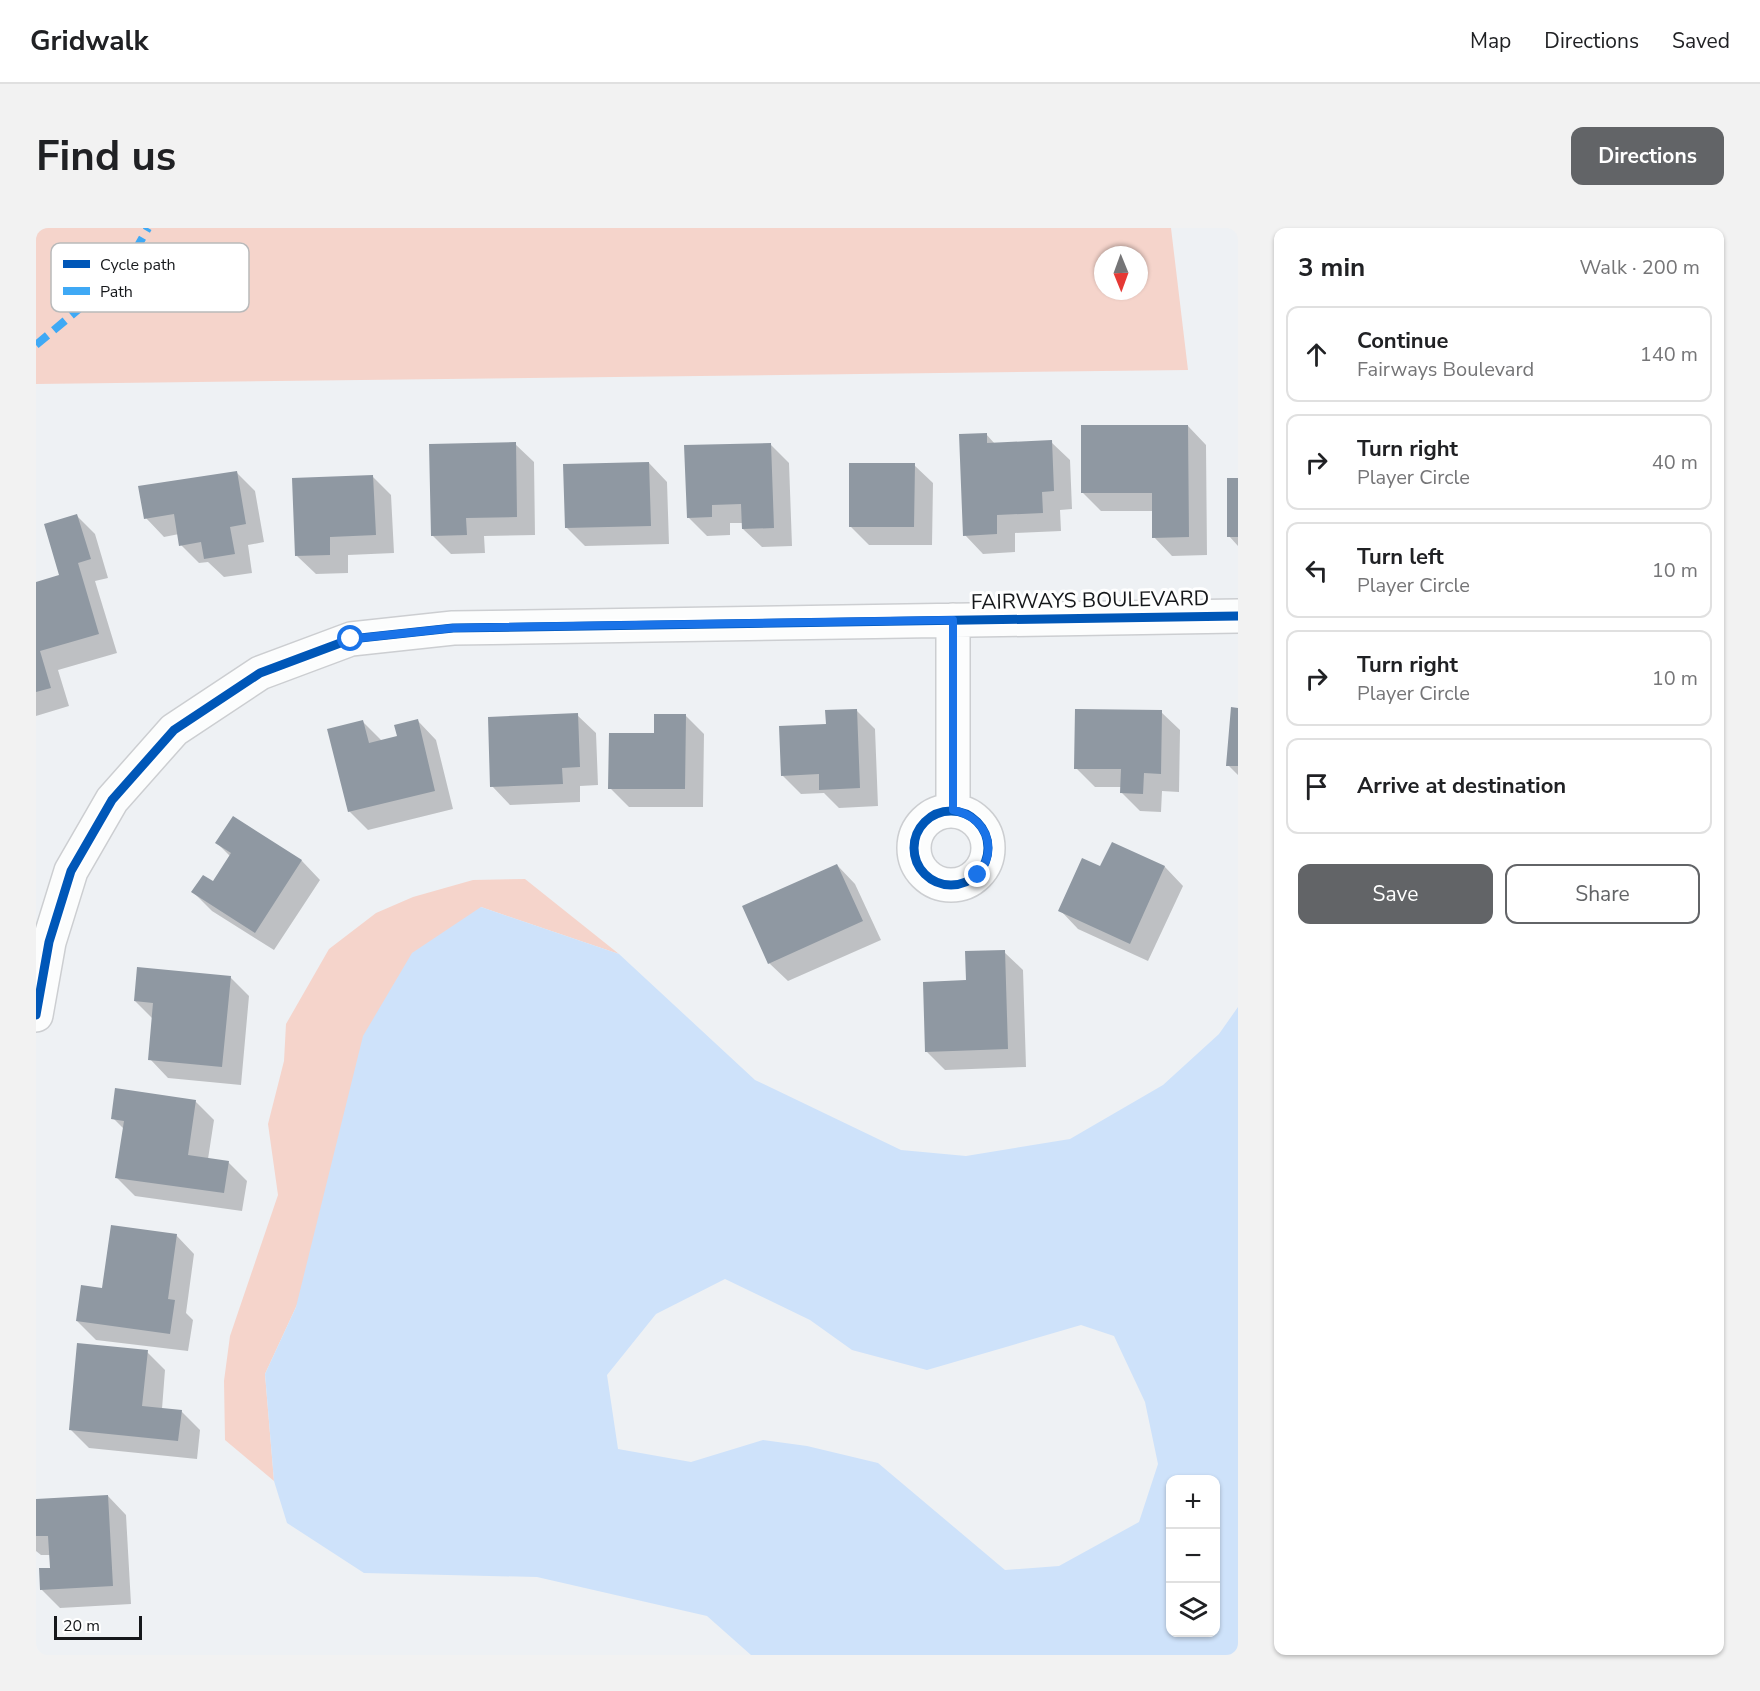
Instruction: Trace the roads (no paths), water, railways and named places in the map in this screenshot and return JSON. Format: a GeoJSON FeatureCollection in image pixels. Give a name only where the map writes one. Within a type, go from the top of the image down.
{"type":"FeatureCollection","features":[{"type":"Feature","properties":{"kind":"street","name":"FAIRWAYS BOULEVARD"},"geometry":{"type":"LineString","coordinates":[[36,1014],[49,942],[71,872],[112,800],[174,730],[260,673],[351,639],[453,628],[1238,616]]}},
{"type":"Feature","properties":{"kind":"street"},"geometry":{"type":"LineString","coordinates":[[953,620],[953,810]]}},
{"type":"Feature","properties":{"kind":"water"},"geometry":{"type":"Polygon","coordinates":[[[481,907],[619,954],[755,1080],[901,1150],[966,1156],[1070,1139],[1163,1085],[1219,1034],[1238,1007],[1238,1655],[751,1655],[707,1616],[537,1577],[364,1573],[287,1523],[274,1481],[265,1374],[296,1307],[363,1036],[412,953],[481,907]],[[725,1279],[656,1314],[607,1375],[618,1449],[691,1462],[763,1440],[807,1446],[878,1463],[1005,1570],[1059,1566],[1139,1522],[1158,1464],[1145,1402],[1114,1336],[1081,1325],[927,1370],[852,1350],[810,1320],[725,1279]]]}}]}
